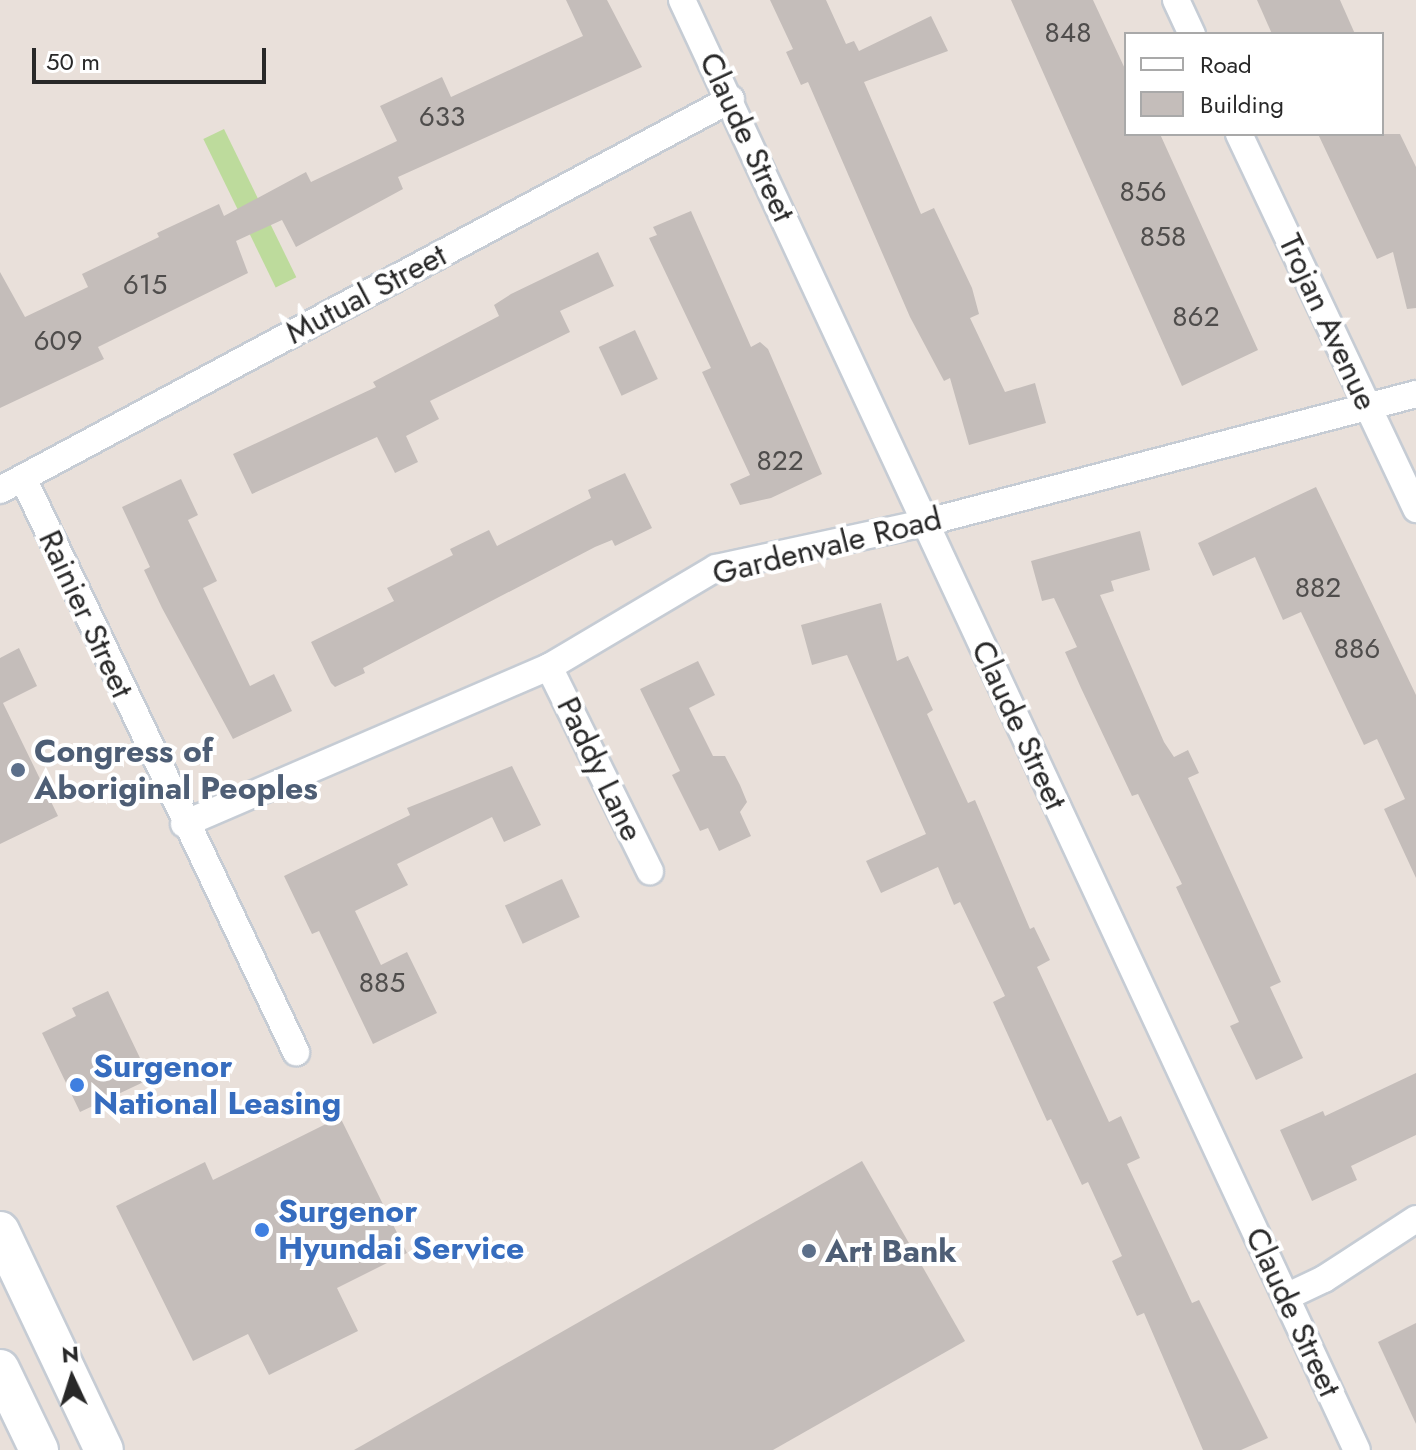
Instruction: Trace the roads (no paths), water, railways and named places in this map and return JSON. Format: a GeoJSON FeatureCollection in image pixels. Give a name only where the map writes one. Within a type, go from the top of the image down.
{"type":"FeatureCollection","features":[{"type":"Feature","properties":{"kind":"main road"},"geometry":{"type":"LineString","coordinates":[[0,1231],[104,1450]]}},
{"type":"Feature","properties":{"kind":"main road"},"geometry":{"type":"LineString","coordinates":[[0,1369],[39,1450]]}},
{"type":"Feature","properties":{"kind":"street","name":"Claude Street"},"geometry":{"type":"LineString","coordinates":[[682,0],[731,99],[924,523],[1357,1450]]}},
{"type":"Feature","properties":{"kind":"street"},"geometry":{"type":"LineString","coordinates":[[1176,0],[1191,32]]}},
{"type":"Feature","properties":{"kind":"street","name":"Mutual Street"},"geometry":{"type":"LineString","coordinates":[[11,484],[731,99]]}},
{"type":"Feature","properties":{"kind":"street","name":"Trojan Avenue"},"geometry":{"type":"LineString","coordinates":[[1240,136],[1416,509]]}},
{"type":"Feature","properties":{"kind":"street","name":"Gardenvale Road"},"geometry":{"type":"LineString","coordinates":[[184,824],[549,667],[716,568],[924,523],[1416,394]]}},
{"type":"Feature","properties":{"kind":"street","name":"Rainier Street"},"geometry":{"type":"LineString","coordinates":[[11,484],[296,1052]]}},
{"type":"Feature","properties":{"kind":"street","name":"Paddy Lane"},"geometry":{"type":"LineString","coordinates":[[549,667],[650,871]]}},
{"type":"Feature","properties":{"kind":"street"},"geometry":{"type":"LineString","coordinates":[[1286,1297],[1324,1279],[1416,1219]]}},
{"type":"Feature","properties":{"kind":"place","name":"Congress of Aboriginal Peoples"},"geometry":{"type":"Point","coordinates":[18,770]}},
{"type":"Feature","properties":{"kind":"place","name":"Surgenor National Leasing"},"geometry":{"type":"Point","coordinates":[77,1085]}},
{"type":"Feature","properties":{"kind":"place","name":"Surgenor Hyundai Service"},"geometry":{"type":"Point","coordinates":[262,1230]}},
{"type":"Feature","properties":{"kind":"place","name":"Art Bank"},"geometry":{"type":"Point","coordinates":[809,1251]}}]}
